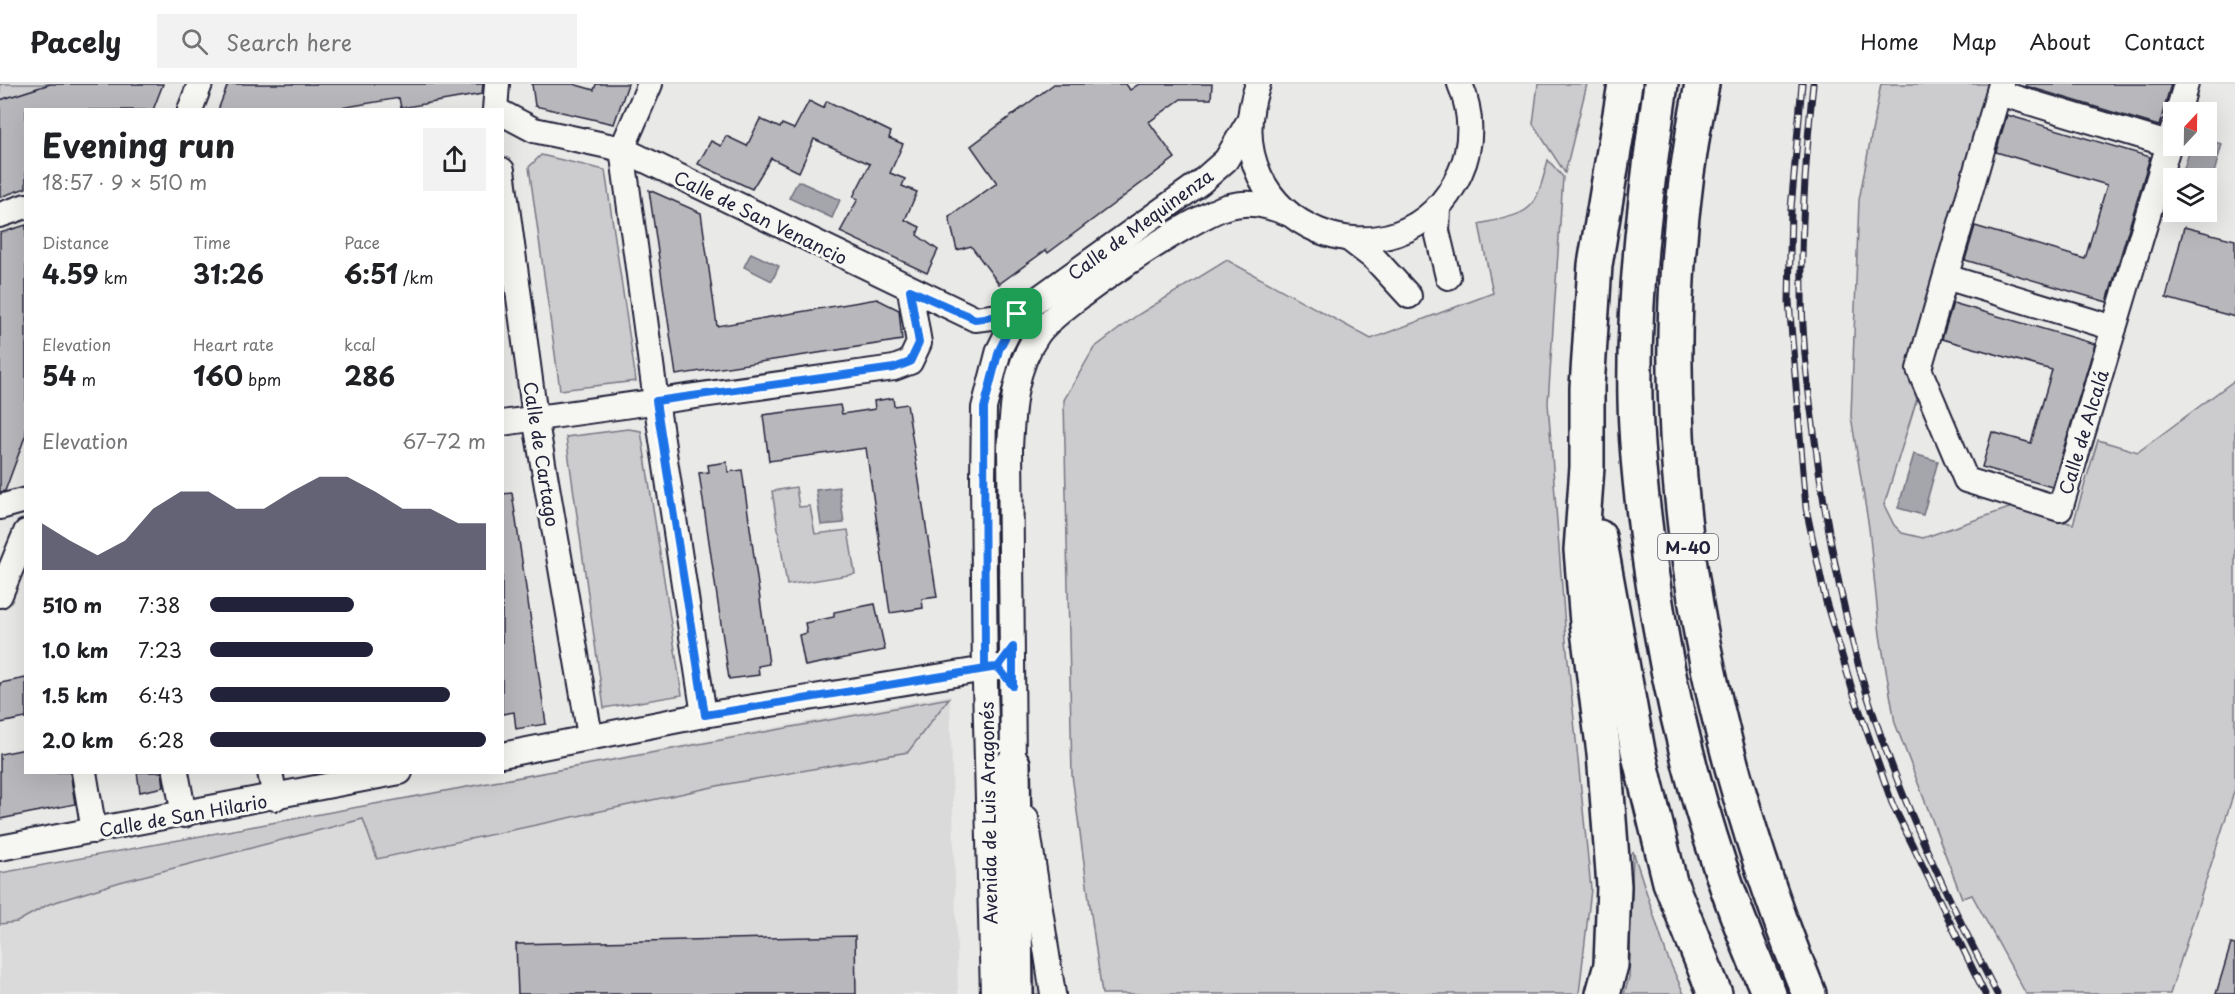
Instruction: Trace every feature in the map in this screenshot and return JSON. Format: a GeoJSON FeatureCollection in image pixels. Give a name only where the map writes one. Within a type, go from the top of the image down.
{"type":"FeatureCollection","features":[{"type":"Feature","properties":{"kind":"highway"},"geometry":{"type":"LineString","coordinates":[[1603,994],[1611,965],[1614,886],[1605,753],[1587,623],[1581,550],[1587,467],[1587,387],[1595,265],[1625,84]]}},
{"type":"Feature","properties":{"kind":"highway","name":"M-40"},"geometry":{"type":"LineString","coordinates":[[1661,84],[1639,258],[1635,401],[1640,489],[1658,620],[1683,743],[1701,813],[1769,994]]}},
{"type":"Feature","properties":{"kind":"highway","name":"M-40"},"geometry":{"type":"LineString","coordinates":[[1702,84],[1688,174],[1678,265],[1675,403],[1682,498],[1696,617],[1723,735],[1759,861],[1809,994]]}},
{"type":"Feature","properties":{"kind":"highway"},"geometry":{"type":"LineString","coordinates":[[1587,467],[1638,751],[1670,882],[1715,994]]}},
{"type":"Feature","properties":{"kind":"highway"},"geometry":{"type":"LineString","coordinates":[[1013,764],[1016,994]]}},
{"type":"Feature","properties":{"kind":"street"},"geometry":{"type":"LineString","coordinates":[[191,108],[200,84]]}},
{"type":"Feature","properties":{"kind":"street"},"geometry":{"type":"LineString","coordinates":[[495,108],[497,84]]}},
{"type":"Feature","properties":{"kind":"street"},"geometry":{"type":"LineString","coordinates":[[650,84],[622,149],[656,401],[705,715]]}},
{"type":"Feature","properties":{"kind":"street"},"geometry":{"type":"LineString","coordinates":[[1252,98],[1251,155],[1265,187],[1287,213],[1316,231],[1349,239],[1373,238],[1397,232],[1418,222],[1438,207],[1454,186],[1465,162],[1470,135],[1468,108],[1460,84]]}},
{"type":"Feature","properties":{"kind":"street"},"geometry":{"type":"LineString","coordinates":[[1468,108],[1478,84]]}},
{"type":"Feature","properties":{"kind":"street"},"geometry":{"type":"LineString","coordinates":[[2181,102],[2186,84]]}},
{"type":"Feature","properties":{"kind":"street","name":"Calle de Alcalá"},"geometry":{"type":"LineString","coordinates":[[2163,134],[2000,88],[1919,369],[1966,480],[2060,509],[2165,156]]}},
{"type":"Feature","properties":{"kind":"street","name":"Calle de Mequinenza"},"geometry":{"type":"LineString","coordinates":[[1017,314],[1201,182],[1226,160],[1252,98]]}},
{"type":"Feature","properties":{"kind":"street","name":"Calle de San Venancio"},"geometry":{"type":"LineString","coordinates":[[504,115],[534,130],[622,149],[910,290],[975,319],[1017,314]]}},
{"type":"Feature","properties":{"kind":"street","name":"Avenida de Luis Aragonés"},"geometry":{"type":"LineString","coordinates":[[1053,994],[1024,809],[1013,764],[1010,448],[1013,398],[1020,370],[1037,334],[1059,311],[1191,223],[1226,207],[1260,202],[1287,213]]}},
{"type":"Feature","properties":{"kind":"street"},"geometry":{"type":"LineString","coordinates":[[0,214],[24,207]]}},
{"type":"Feature","properties":{"kind":"street"},"geometry":{"type":"LineString","coordinates":[[1438,207],[1437,231],[1448,277]]}},
{"type":"Feature","properties":{"kind":"street","name":"Calle de Cartago"},"geometry":{"type":"LineString","coordinates":[[505,209],[512,314],[535,417],[590,736]]}},
{"type":"Feature","properties":{"kind":"street"},"geometry":{"type":"LineString","coordinates":[[1349,239],[1375,259],[1406,291],[1408,296]]}},
{"type":"Feature","properties":{"kind":"street"},"geometry":{"type":"LineString","coordinates":[[1946,277],[2114,328]]}},
{"type":"Feature","properties":{"kind":"street"},"geometry":{"type":"LineString","coordinates":[[504,423],[894,368],[910,362],[919,343],[910,290]]}},
{"type":"Feature","properties":{"kind":"street","name":"Avenida de Luis Aragonés"},"geometry":{"type":"LineString","coordinates":[[993,994],[992,668],[984,408],[999,350],[1017,314]]}},
{"type":"Feature","properties":{"kind":"street"},"geometry":{"type":"LineString","coordinates":[[0,507],[24,501]]}},
{"type":"Feature","properties":{"kind":"street"},"geometry":{"type":"LineString","coordinates":[[0,595],[24,537]]}},
{"type":"Feature","properties":{"kind":"street"},"geometry":{"type":"LineString","coordinates":[[504,754],[705,715],[992,668],[1013,647]]}},
{"type":"Feature","properties":{"kind":"street"},"geometry":{"type":"LineString","coordinates":[[992,668],[1013,686]]}},
{"type":"Feature","properties":{"kind":"street"},"geometry":{"type":"LineString","coordinates":[[84,774],[94,831]]}},
{"type":"Feature","properties":{"kind":"street"},"geometry":{"type":"LineString","coordinates":[[176,774],[184,815]]}},
{"type":"Feature","properties":{"kind":"street"},"geometry":{"type":"LineString","coordinates":[[270,774],[275,798]]}},
{"type":"Feature","properties":{"kind":"street","name":"Calle de San Hilario"},"geometry":{"type":"LineString","coordinates":[[0,848],[275,798],[356,777],[388,774]]}},
{"type":"Feature","properties":{"kind":"shaded area"},"geometry":{"type":"Polygon","coordinates":[[[0,84],[50,84],[0,100],[0,84]]]}},
{"type":"Feature","properties":{"kind":"shaded area"},"geometry":{"type":"Polygon","coordinates":[[[1538,84],[1587,84],[1565,173],[1533,124],[1538,84]]]}},
{"type":"Feature","properties":{"kind":"shaded area"},"geometry":{"type":"Polygon","coordinates":[[[1881,84],[1993,84],[1920,389],[1884,505],[1894,525],[1902,533],[1923,538],[2012,507],[2073,524],[2098,440],[2138,452],[2235,380],[2235,789],[2170,994],[2026,994],[1972,895],[1962,898],[1895,723],[1880,635],[1869,528],[1851,416],[1859,200],[1881,84]]]}},
{"type":"Feature","properties":{"kind":"shaded area"},"geometry":{"type":"Polygon","coordinates":[[[2217,143],[2222,144],[2215,168],[2184,168],[2188,156],[2217,156],[2217,143]]]}},
{"type":"Feature","properties":{"kind":"shaded area"},"geometry":{"type":"Polygon","coordinates":[[[541,155],[605,170],[636,381],[560,390],[529,167],[541,155]]]}},
{"type":"Feature","properties":{"kind":"shaded area"},"geometry":{"type":"Polygon","coordinates":[[[1548,160],[1563,177],[1548,403],[1566,640],[1591,889],[1579,994],[1102,994],[1072,775],[1064,400],[1094,348],[1136,316],[1227,260],[1371,339],[1493,293],[1479,224],[1511,217],[1528,208],[1539,191],[1548,160]]]}},
{"type":"Feature","properties":{"kind":"shaded area"},"geometry":{"type":"Polygon","coordinates":[[[798,181],[840,200],[832,218],[789,198],[798,181]]]}},
{"type":"Feature","properties":{"kind":"shaded area"},"geometry":{"type":"Polygon","coordinates":[[[751,253],[779,266],[772,281],[744,267],[751,253]]]}},
{"type":"Feature","properties":{"kind":"shaded area"},"geometry":{"type":"Polygon","coordinates":[[[628,429],[641,431],[682,695],[604,708],[566,437],[628,429]]]}},
{"type":"Feature","properties":{"kind":"shaded area"},"geometry":{"type":"Polygon","coordinates":[[[1914,454],[1938,461],[1923,515],[1898,508],[1914,454]]]}},
{"type":"Feature","properties":{"kind":"shaded area"},"geometry":{"type":"Polygon","coordinates":[[[796,487],[799,507],[810,506],[815,534],[848,530],[855,574],[787,585],[772,491],[796,487]]]}},
{"type":"Feature","properties":{"kind":"shaded area"},"geometry":{"type":"Polygon","coordinates":[[[839,487],[844,523],[821,525],[816,490],[839,487]]]}},
{"type":"Feature","properties":{"kind":"shaded area"},"geometry":{"type":"Polygon","coordinates":[[[950,695],[958,994],[0,994],[0,873],[950,695]]]}},
{"type":"Feature","properties":{"kind":"shaded area"},"geometry":{"type":"Polygon","coordinates":[[[949,698],[908,752],[722,785],[377,859],[363,819],[120,882],[49,904],[17,922],[0,924],[0,873],[949,698]]]}},
{"type":"Feature","properties":{"kind":"shaded area"},"geometry":{"type":"Polygon","coordinates":[[[1633,851],[1667,956],[1684,994],[1624,994],[1629,978],[1633,851]]]}},
{"type":"Feature","properties":{"kind":"shaded area"},"geometry":{"type":"Polygon","coordinates":[[[1032,929],[1044,994],[1033,994],[1032,929]]]}},
{"type":"Feature","properties":{"kind":"building"},"geometry":{"type":"Polygon","coordinates":[[[50,84],[163,84],[154,108],[24,108],[24,189],[0,197],[0,100],[50,84]]]}},
{"type":"Feature","properties":{"kind":"building"},"geometry":{"type":"Polygon","coordinates":[[[228,84],[483,84],[482,94],[401,108],[399,98],[341,108],[219,108],[228,84]]]}},
{"type":"Feature","properties":{"kind":"building"},"geometry":{"type":"Polygon","coordinates":[[[532,84],[573,84],[594,90],[596,84],[628,84],[614,124],[535,106],[532,84]]]}},
{"type":"Feature","properties":{"kind":"building"},"geometry":{"type":"Polygon","coordinates":[[[1054,84],[1126,84],[1130,90],[1139,84],[1212,84],[1211,99],[1181,99],[1149,122],[1175,158],[1048,253],[1046,250],[999,284],[971,246],[957,250],[949,217],[997,183],[971,146],[1054,84]]]}},
{"type":"Feature","properties":{"kind":"building"},"geometry":{"type":"Polygon","coordinates":[[[2026,84],[2171,84],[2166,102],[2163,102],[2159,126],[2026,86],[2026,84]]]}},
{"type":"Feature","properties":{"kind":"building"},"geometry":{"type":"Polygon","coordinates":[[[809,101],[823,108],[827,101],[891,132],[889,138],[903,144],[890,173],[905,179],[902,186],[917,192],[905,220],[920,227],[917,235],[938,250],[927,273],[840,232],[858,199],[853,197],[870,164],[814,139],[799,172],[771,158],[752,189],[698,164],[711,141],[721,146],[726,136],[747,146],[760,119],[780,128],[782,124],[794,129],[809,101]]]}},
{"type":"Feature","properties":{"kind":"building"},"geometry":{"type":"Polygon","coordinates":[[[2007,115],[2150,157],[2107,302],[1965,260],[1975,226],[2085,259],[2107,185],[1996,152],[2007,115]]]}},
{"type":"Feature","properties":{"kind":"building"},"geometry":{"type":"Polygon","coordinates":[[[649,190],[701,213],[717,326],[877,299],[899,310],[902,340],[676,375],[649,190]]]}},
{"type":"Feature","properties":{"kind":"building"},"geometry":{"type":"Polygon","coordinates":[[[24,226],[24,439],[5,491],[0,492],[0,233],[24,226]]]}},
{"type":"Feature","properties":{"kind":"building"},"geometry":{"type":"Polygon","coordinates":[[[2184,227],[2235,240],[2235,317],[2166,298],[2184,227]]]}},
{"type":"Feature","properties":{"kind":"building"},"geometry":{"type":"Polygon","coordinates":[[[1953,303],[2095,344],[2052,487],[1982,467],[1992,432],[2031,443],[2052,370],[1942,339],[1953,303]]]}},
{"type":"Feature","properties":{"kind":"building"},"geometry":{"type":"Polygon","coordinates":[[[893,398],[894,406],[907,404],[937,597],[922,599],[923,608],[890,613],[866,448],[769,461],[763,415],[840,405],[842,414],[875,409],[874,401],[893,398]]]}},
{"type":"Feature","properties":{"kind":"building"},"geometry":{"type":"Polygon","coordinates":[[[727,462],[728,472],[742,470],[769,664],[758,666],[759,675],[729,679],[699,473],[709,472],[708,465],[727,462]]]}},
{"type":"Feature","properties":{"kind":"building"},"geometry":{"type":"Polygon","coordinates":[[[512,493],[546,724],[516,729],[514,712],[504,714],[504,494],[512,493]]]}},
{"type":"Feature","properties":{"kind":"building"},"geometry":{"type":"Polygon","coordinates":[[[875,604],[885,650],[805,666],[799,635],[807,633],[805,623],[834,617],[834,612],[875,604]]]}},
{"type":"Feature","properties":{"kind":"building"},"geometry":{"type":"Polygon","coordinates":[[[24,678],[24,718],[0,723],[0,683],[24,678]]]}},
{"type":"Feature","properties":{"kind":"building"},"geometry":{"type":"Polygon","coordinates":[[[24,749],[24,774],[70,774],[75,804],[0,819],[0,754],[24,749]]]}},
{"type":"Feature","properties":{"kind":"building"},"geometry":{"type":"Polygon","coordinates":[[[137,774],[162,774],[164,787],[140,792],[137,774]]]}},
{"type":"Feature","properties":{"kind":"building"},"geometry":{"type":"Polygon","coordinates":[[[855,936],[856,994],[518,994],[516,944],[855,936]]]}},
{"type":"Feature","properties":{"kind":"building"},"geometry":{"type":"Polygon","coordinates":[[[2231,944],[2235,945],[2235,994],[2216,994],[2231,944]]]}},
{"type":"Feature","properties":{"kind":"railway"},"geometry":{"type":"LineString","coordinates":[[1802,84],[1791,209],[1789,301],[1806,508],[1826,602],[1852,689],[1892,803],[1985,994]]}},
{"type":"Feature","properties":{"kind":"railway"},"geometry":{"type":"LineString","coordinates":[[1813,84],[1803,214],[1803,326],[1817,456],[1838,579],[1860,671],[1887,754],[1939,876],[1997,994]]}},
{"type":"Feature","properties":{"kind":"route"},"geometry":{"type":"LineString","coordinates":[[1017,314],[975,319],[910,290],[916,312],[919,343],[910,362],[894,368],[656,401],[705,715],[998,667],[1013,647],[1013,686],[998,667],[985,668],[983,478],[984,408],[999,350],[1017,314]]}}]}
